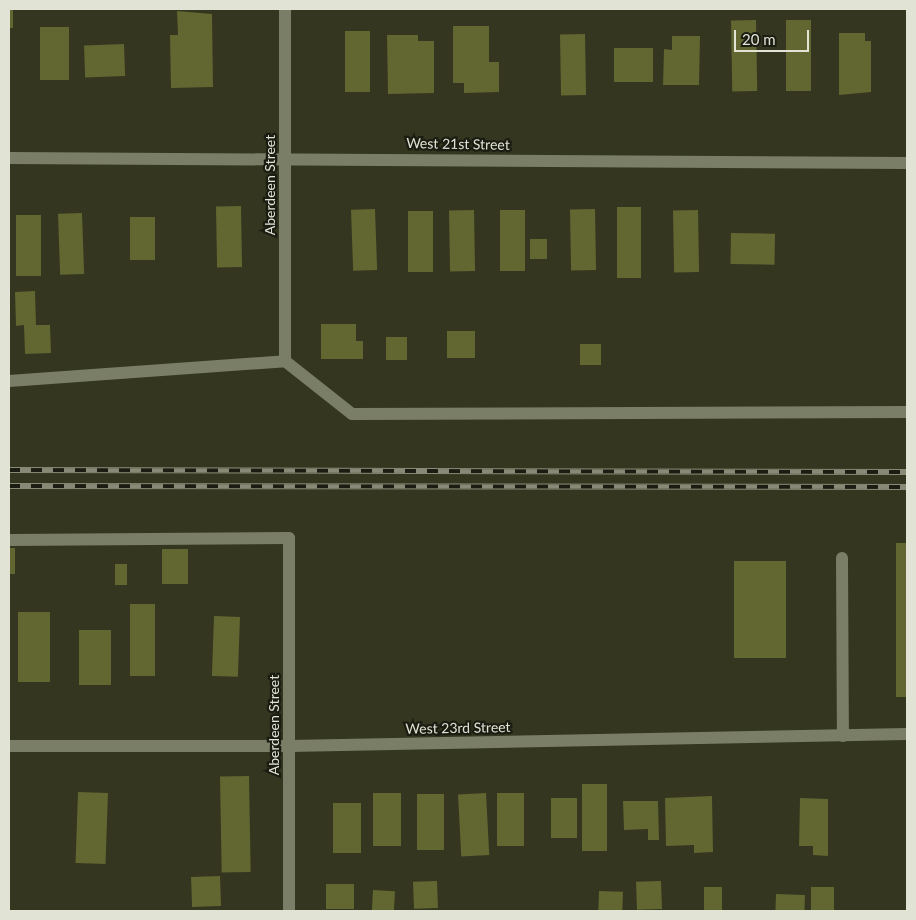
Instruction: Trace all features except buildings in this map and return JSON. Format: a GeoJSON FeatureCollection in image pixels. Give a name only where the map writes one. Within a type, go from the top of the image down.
{"type":"FeatureCollection","features":[{"type":"Feature","properties":{"kind":"street","name":"Aberdeen Street"},"geometry":{"type":"LineString","coordinates":[[285,9],[285,361]]}},
{"type":"Feature","properties":{"kind":"street","name":"West 21st Street"},"geometry":{"type":"LineString","coordinates":[[9,158],[286,157],[907,163]]}},
{"type":"Feature","properties":{"kind":"street"},"geometry":{"type":"LineString","coordinates":[[9,381],[285,361],[352,414],[907,412]]}},
{"type":"Feature","properties":{"kind":"street","name":"Aberdeen Street"},"geometry":{"type":"LineString","coordinates":[[9,540],[289,538],[289,911]]}},
{"type":"Feature","properties":{"kind":"street"},"geometry":{"type":"LineString","coordinates":[[842,558],[843,736]]}},
{"type":"Feature","properties":{"kind":"street","name":"West 23rd Street"},"geometry":{"type":"LineString","coordinates":[[9,746],[289,746],[907,734]]}},
{"type":"Feature","properties":{"kind":"railway"},"geometry":{"type":"LineString","coordinates":[[9,470],[907,472]]}},
{"type":"Feature","properties":{"kind":"railway"},"geometry":{"type":"LineString","coordinates":[[9,486],[907,487]]}}]}
